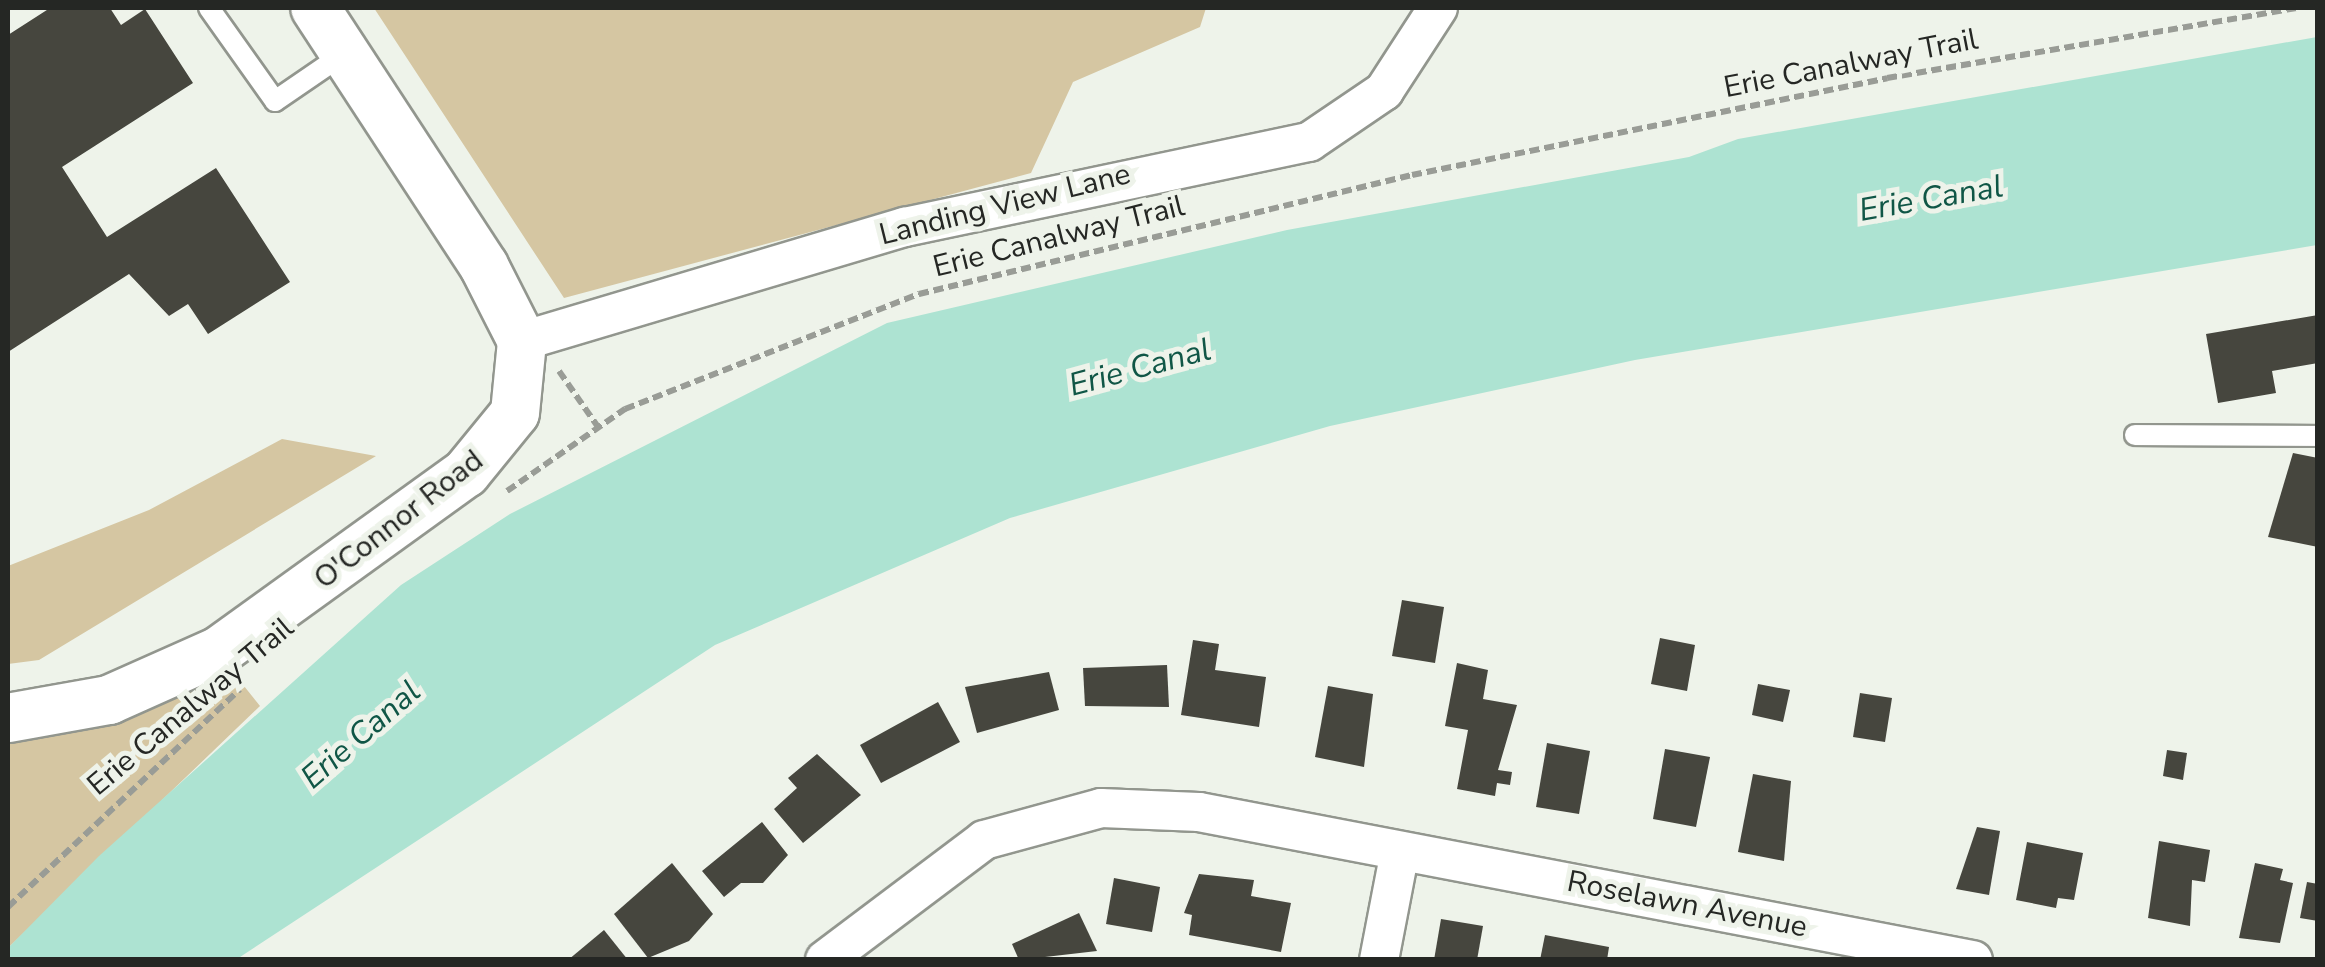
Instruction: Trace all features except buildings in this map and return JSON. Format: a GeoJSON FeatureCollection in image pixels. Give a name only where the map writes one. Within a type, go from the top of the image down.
{"type":"FeatureCollection","features":[{"type":"Feature","properties":{"kind":"street"},"geometry":{"type":"LineString","coordinates":[[315,8],[484,266],[522,354]]}},
{"type":"Feature","properties":{"kind":"street","name":"Landing View Lane"},"geometry":{"type":"LineString","coordinates":[[522,354],[906,227],[1309,142],[1384,91],[1438,8]]}},
{"type":"Feature","properties":{"kind":"street","name":"O'Connor Road"},"geometry":{"type":"LineString","coordinates":[[8,718],[158,683],[268,618],[495,446],[515,413],[522,354]]}},
{"type":"Feature","properties":{"kind":"street","name":"Roselawn Avenue"},"geometry":{"type":"LineString","coordinates":[[824,960],[984,840],[1044,817],[1166,808],[1973,960]]}},
{"type":"Feature","properties":{"kind":"street"},"geometry":{"type":"LineString","coordinates":[[1379,960],[1400,850]]}},
{"type":"Feature","properties":{"kind":"lane"},"geometry":{"type":"LineString","coordinates":[[209,8],[275,102],[345,53]]}},
{"type":"Feature","properties":{"kind":"lane"},"geometry":{"type":"LineString","coordinates":[[2135,435],[2318,436]]}},
{"type":"Feature","properties":{"kind":"path","name":"Erie Canalway Trail"},"geometry":{"type":"LineString","coordinates":[[488,505],[598,428],[919,294],[1412,175],[1887,78],[2298,8]]}},
{"type":"Feature","properties":{"kind":"path"},"geometry":{"type":"LineString","coordinates":[[522,354],[553,364],[598,428]]}},
{"type":"Feature","properties":{"kind":"path","name":"Erie Canalway Trail"},"geometry":{"type":"LineString","coordinates":[[8,907],[252,679]]}},
{"type":"Feature","properties":{"kind":"shaded area"},"geometry":{"type":"Polygon","coordinates":[[[374,8],[1206,8],[1200,27],[1073,82],[1031,173],[564,298],[374,8]]]}},
{"type":"Feature","properties":{"kind":"shaded area"},"geometry":{"type":"Polygon","coordinates":[[[282,439],[376,456],[39,660],[8,664],[8,566],[149,510],[282,439]]]}},
{"type":"Feature","properties":{"kind":"shaded area"},"geometry":{"type":"Polygon","coordinates":[[[232,671],[260,706],[8,948],[8,740],[118,723],[232,671]]]}},
{"type":"Feature","properties":{"kind":"water","name":"Erie Canal"},"geometry":{"type":"Polygon","coordinates":[[[2317,37],[2317,245],[1635,360],[1330,426],[1010,518],[715,645],[237,959],[8,959],[8,948],[99,856],[401,585],[510,514],[887,323],[1287,230],[1689,157],[1738,139],[2317,37]]]}}]}
